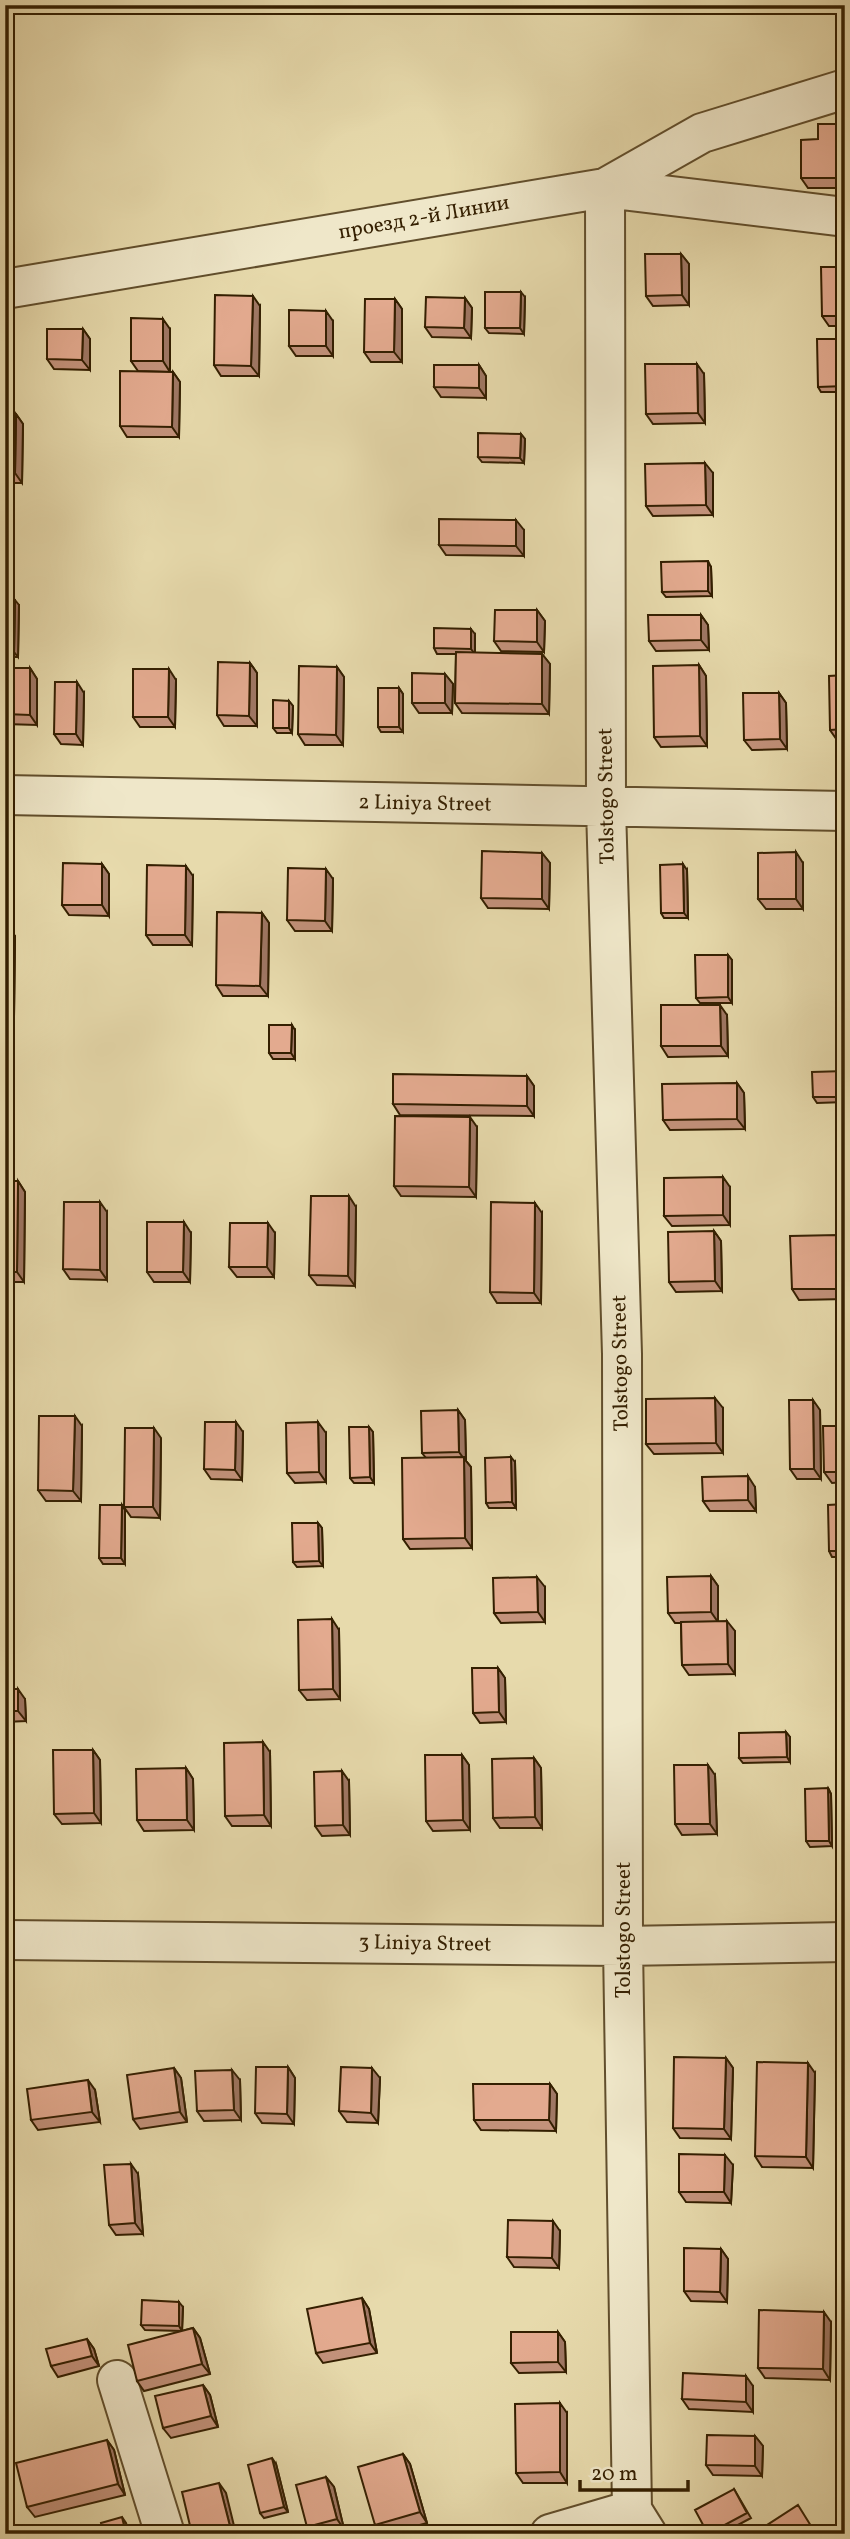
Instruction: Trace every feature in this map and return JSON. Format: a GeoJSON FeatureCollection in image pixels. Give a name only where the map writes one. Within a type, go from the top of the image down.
{"type":"FeatureCollection","features":[{"type":"Feature","properties":{"kind":"street"},"geometry":{"type":"LineString","coordinates":[[605,188],[702,133],[845,89]]}},
{"type":"Feature","properties":{"kind":"street","name":"проезд 2-й Линии"},"geometry":{"type":"LineString","coordinates":[[5,289],[605,188],[845,217]]}},
{"type":"Feature","properties":{"kind":"street","name":"Tolstogo Street"},"geometry":{"type":"LineString","coordinates":[[605,188],[606,808],[622,1354],[623,1946],[640,2522]]}},
{"type":"Feature","properties":{"kind":"street","name":"2 Liniya Street"},"geometry":{"type":"LineString","coordinates":[[5,795],[845,811]]}},
{"type":"Feature","properties":{"kind":"street","name":"3 Liniya Street"},"geometry":{"type":"LineString","coordinates":[[5,1940],[623,1946],[845,1942]]}},
{"type":"Feature","properties":{"kind":"street"},"geometry":{"type":"LineString","coordinates":[[117,2380],[165,2534]]}},
{"type":"Feature","properties":{"kind":"street"},"geometry":{"type":"LineString","coordinates":[[550,2534],[640,2522]]}},
{"type":"Feature","properties":{"kind":"building"},"geometry":{"type":"Polygon","coordinates":[[[818,124],[845,124],[845,178],[801,178],[801,140],[818,139],[818,124]]]}},
{"type":"Feature","properties":{"kind":"building"},"geometry":{"type":"Polygon","coordinates":[[[645,254],[681,254],[682,295],[646,296],[645,254]]]}},
{"type":"Feature","properties":{"kind":"building"},"geometry":{"type":"Polygon","coordinates":[[[821,267],[843,267],[844,316],[822,316],[821,267]]]}},
{"type":"Feature","properties":{"kind":"building"},"geometry":{"type":"Polygon","coordinates":[[[485,292],[521,292],[520,328],[485,328],[485,292]]]}},
{"type":"Feature","properties":{"kind":"building"},"geometry":{"type":"Polygon","coordinates":[[[215,295],[253,296],[251,366],[214,365],[215,295]]]}},
{"type":"Feature","properties":{"kind":"building"},"geometry":{"type":"Polygon","coordinates":[[[426,297],[465,298],[464,328],[425,327],[426,297]]]}},
{"type":"Feature","properties":{"kind":"building"},"geometry":{"type":"Polygon","coordinates":[[[365,299],[395,299],[394,352],[364,352],[365,299]]]}},
{"type":"Feature","properties":{"kind":"building"},"geometry":{"type":"Polygon","coordinates":[[[289,310],[326,311],[326,346],[289,346],[289,310]]]}},
{"type":"Feature","properties":{"kind":"building"},"geometry":{"type":"Polygon","coordinates":[[[131,318],[163,319],[163,361],[131,361],[131,318]]]}},
{"type":"Feature","properties":{"kind":"building"},"geometry":{"type":"Polygon","coordinates":[[[47,329],[83,329],[82,360],[47,359],[47,329]]]}},
{"type":"Feature","properties":{"kind":"building"},"geometry":{"type":"Polygon","coordinates":[[[817,339],[845,339],[845,386],[818,387],[817,339]]]}},
{"type":"Feature","properties":{"kind":"building"},"geometry":{"type":"Polygon","coordinates":[[[645,364],[697,364],[698,413],[646,414],[645,364]]]}},
{"type":"Feature","properties":{"kind":"building"},"geometry":{"type":"Polygon","coordinates":[[[434,365],[479,365],[479,388],[434,387],[434,365]]]}},
{"type":"Feature","properties":{"kind":"building"},"geometry":{"type":"Polygon","coordinates":[[[120,371],[173,372],[172,427],[120,426],[120,371]]]}},
{"type":"Feature","properties":{"kind":"building"},"geometry":{"type":"Polygon","coordinates":[[[5,414],[16,414],[15,473],[5,473],[5,414]]]}},
{"type":"Feature","properties":{"kind":"building"},"geometry":{"type":"Polygon","coordinates":[[[478,433],[521,434],[520,458],[478,457],[478,433]]]}},
{"type":"Feature","properties":{"kind":"building"},"geometry":{"type":"Polygon","coordinates":[[[705,463],[706,505],[646,506],[645,464],[705,463]]]}},
{"type":"Feature","properties":{"kind":"building"},"geometry":{"type":"Polygon","coordinates":[[[439,519],[516,520],[516,546],[439,545],[439,519]]]}},
{"type":"Feature","properties":{"kind":"building"},"geometry":{"type":"Polygon","coordinates":[[[708,561],[708,591],[662,592],[661,562],[708,561]]]}},
{"type":"Feature","properties":{"kind":"building"},"geometry":{"type":"Polygon","coordinates":[[[5,600],[15,600],[14,652],[5,651],[5,600]]]}},
{"type":"Feature","properties":{"kind":"building"},"geometry":{"type":"Polygon","coordinates":[[[495,610],[537,610],[537,642],[494,641],[495,610]]]}},
{"type":"Feature","properties":{"kind":"building"},"geometry":{"type":"Polygon","coordinates":[[[648,615],[701,615],[701,640],[649,641],[648,615]]]}},
{"type":"Feature","properties":{"kind":"building"},"geometry":{"type":"Polygon","coordinates":[[[434,628],[471,629],[471,649],[434,648],[434,628]]]}},
{"type":"Feature","properties":{"kind":"building"},"geometry":{"type":"Polygon","coordinates":[[[456,652],[542,654],[542,704],[455,703],[456,652]]]}},
{"type":"Feature","properties":{"kind":"building"},"geometry":{"type":"Polygon","coordinates":[[[218,662],[250,663],[249,716],[217,715],[218,662]]]}},
{"type":"Feature","properties":{"kind":"building"},"geometry":{"type":"Polygon","coordinates":[[[699,665],[700,736],[654,737],[653,666],[699,665]]]}},
{"type":"Feature","properties":{"kind":"building"},"geometry":{"type":"Polygon","coordinates":[[[299,666],[337,667],[336,735],[298,734],[299,666]]]}},
{"type":"Feature","properties":{"kind":"building"},"geometry":{"type":"Polygon","coordinates":[[[5,668],[30,668],[30,715],[5,714],[5,668]]]}},
{"type":"Feature","properties":{"kind":"building"},"geometry":{"type":"Polygon","coordinates":[[[133,669],[169,669],[168,717],[133,717],[133,669]]]}},
{"type":"Feature","properties":{"kind":"building"},"geometry":{"type":"Polygon","coordinates":[[[412,673],[445,674],[445,703],[412,703],[412,673]]]}},
{"type":"Feature","properties":{"kind":"building"},"geometry":{"type":"Polygon","coordinates":[[[845,675],[845,729],[830,730],[829,676],[845,675]]]}},
{"type":"Feature","properties":{"kind":"building"},"geometry":{"type":"Polygon","coordinates":[[[55,682],[77,682],[76,734],[54,734],[55,682]]]}},
{"type":"Feature","properties":{"kind":"building"},"geometry":{"type":"Polygon","coordinates":[[[378,688],[399,688],[399,727],[378,727],[378,688]]]}},
{"type":"Feature","properties":{"kind":"building"},"geometry":{"type":"Polygon","coordinates":[[[743,693],[779,693],[780,739],[744,740],[743,693]]]}},
{"type":"Feature","properties":{"kind":"building"},"geometry":{"type":"Polygon","coordinates":[[[273,700],[289,701],[289,728],[273,728],[273,700]]]}},
{"type":"Feature","properties":{"kind":"building"},"geometry":{"type":"Polygon","coordinates":[[[482,851],[542,853],[542,899],[481,898],[482,851]]]}},
{"type":"Feature","properties":{"kind":"building"},"geometry":{"type":"Polygon","coordinates":[[[796,852],[796,899],[758,899],[758,853],[796,852]]]}},
{"type":"Feature","properties":{"kind":"building"},"geometry":{"type":"Polygon","coordinates":[[[63,863],[102,864],[102,905],[62,905],[63,863]]]}},
{"type":"Feature","properties":{"kind":"building"},"geometry":{"type":"Polygon","coordinates":[[[683,864],[684,913],[661,913],[660,865],[683,864]]]}},
{"type":"Feature","properties":{"kind":"building"},"geometry":{"type":"Polygon","coordinates":[[[147,865],[186,866],[185,935],[146,935],[147,865]]]}},
{"type":"Feature","properties":{"kind":"building"},"geometry":{"type":"Polygon","coordinates":[[[288,868],[326,869],[325,921],[287,920],[288,868]]]}},
{"type":"Feature","properties":{"kind":"building"},"geometry":{"type":"Polygon","coordinates":[[[217,912],[262,913],[260,986],[216,985],[217,912]]]}},
{"type":"Feature","properties":{"kind":"building"},"geometry":{"type":"Polygon","coordinates":[[[5,926],[8,926],[7,1007],[5,1007],[5,926]]]}},
{"type":"Feature","properties":{"kind":"building"},"geometry":{"type":"Polygon","coordinates":[[[695,955],[728,955],[728,997],[696,998],[695,955]]]}},
{"type":"Feature","properties":{"kind":"building"},"geometry":{"type":"Polygon","coordinates":[[[661,1005],[720,1005],[721,1046],[661,1046],[661,1005]]]}},
{"type":"Feature","properties":{"kind":"building"},"geometry":{"type":"Polygon","coordinates":[[[269,1025],[292,1025],[291,1053],[269,1053],[269,1025]]]}},
{"type":"Feature","properties":{"kind":"building"},"geometry":{"type":"Polygon","coordinates":[[[845,1071],[845,1097],[813,1097],[812,1072],[845,1071]]]}},
{"type":"Feature","properties":{"kind":"building"},"geometry":{"type":"Polygon","coordinates":[[[393,1074],[527,1076],[527,1106],[393,1104],[393,1074]]]}},
{"type":"Feature","properties":{"kind":"building"},"geometry":{"type":"Polygon","coordinates":[[[737,1083],[737,1119],[663,1120],[662,1084],[737,1083]]]}},
{"type":"Feature","properties":{"kind":"building"},"geometry":{"type":"Polygon","coordinates":[[[395,1116],[470,1117],[469,1187],[394,1186],[395,1116]]]}},
{"type":"Feature","properties":{"kind":"building"},"geometry":{"type":"Polygon","coordinates":[[[723,1177],[723,1215],[664,1216],[664,1178],[723,1177]]]}},
{"type":"Feature","properties":{"kind":"building"},"geometry":{"type":"Polygon","coordinates":[[[5,1181],[18,1181],[17,1272],[5,1272],[5,1181]]]}},
{"type":"Feature","properties":{"kind":"building"},"geometry":{"type":"Polygon","coordinates":[[[311,1196],[349,1196],[348,1276],[309,1275],[311,1196]]]}},
{"type":"Feature","properties":{"kind":"building"},"geometry":{"type":"Polygon","coordinates":[[[64,1202],[100,1202],[100,1270],[63,1269],[64,1202]]]}},
{"type":"Feature","properties":{"kind":"building"},"geometry":{"type":"Polygon","coordinates":[[[491,1202],[535,1203],[534,1293],[490,1292],[491,1202]]]}},
{"type":"Feature","properties":{"kind":"building"},"geometry":{"type":"Polygon","coordinates":[[[147,1222],[184,1222],[183,1272],[147,1272],[147,1222]]]}},
{"type":"Feature","properties":{"kind":"building"},"geometry":{"type":"Polygon","coordinates":[[[230,1223],[268,1223],[267,1267],[229,1267],[230,1223]]]}},
{"type":"Feature","properties":{"kind":"building"},"geometry":{"type":"Polygon","coordinates":[[[714,1231],[715,1281],[669,1282],[668,1232],[714,1231]]]}},
{"type":"Feature","properties":{"kind":"building"},"geometry":{"type":"Polygon","coordinates":[[[837,1235],[838,1289],[792,1289],[790,1236],[837,1235]]]}},
{"type":"Feature","properties":{"kind":"building"},"geometry":{"type":"Polygon","coordinates":[[[715,1398],[716,1443],[646,1444],[646,1399],[715,1398]]]}},
{"type":"Feature","properties":{"kind":"building"},"geometry":{"type":"Polygon","coordinates":[[[789,1400],[813,1400],[814,1469],[790,1469],[789,1400]]]}},
{"type":"Feature","properties":{"kind":"building"},"geometry":{"type":"Polygon","coordinates":[[[458,1410],[459,1452],[422,1453],[421,1411],[458,1410]]]}},
{"type":"Feature","properties":{"kind":"building"},"geometry":{"type":"Polygon","coordinates":[[[39,1416],[75,1416],[73,1491],[38,1490],[39,1416]]]}},
{"type":"Feature","properties":{"kind":"building"},"geometry":{"type":"Polygon","coordinates":[[[205,1422],[236,1422],[235,1470],[204,1469],[205,1422]]]}},
{"type":"Feature","properties":{"kind":"building"},"geometry":{"type":"Polygon","coordinates":[[[318,1422],[319,1472],[287,1473],[286,1423],[318,1422]]]}},
{"type":"Feature","properties":{"kind":"building"},"geometry":{"type":"Polygon","coordinates":[[[823,1426],[845,1426],[845,1472],[824,1472],[823,1426]]]}},
{"type":"Feature","properties":{"kind":"building"},"geometry":{"type":"Polygon","coordinates":[[[349,1427],[369,1427],[370,1477],[350,1478],[349,1427]]]}},
{"type":"Feature","properties":{"kind":"building"},"geometry":{"type":"Polygon","coordinates":[[[125,1428],[154,1428],[153,1507],[124,1507],[125,1428]]]}},
{"type":"Feature","properties":{"kind":"building"},"geometry":{"type":"Polygon","coordinates":[[[464,1457],[465,1538],[403,1539],[402,1458],[464,1457]]]}},
{"type":"Feature","properties":{"kind":"building"},"geometry":{"type":"Polygon","coordinates":[[[511,1457],[512,1502],[486,1503],[485,1458],[511,1457]]]}},
{"type":"Feature","properties":{"kind":"building"},"geometry":{"type":"Polygon","coordinates":[[[748,1476],[748,1500],[703,1501],[702,1477],[748,1476]]]}},
{"type":"Feature","properties":{"kind":"building"},"geometry":{"type":"Polygon","coordinates":[[[845,1504],[845,1551],[829,1551],[828,1505],[845,1504]]]}},
{"type":"Feature","properties":{"kind":"building"},"geometry":{"type":"Polygon","coordinates":[[[100,1505],[122,1505],[121,1558],[99,1558],[100,1505]]]}},
{"type":"Feature","properties":{"kind":"building"},"geometry":{"type":"Polygon","coordinates":[[[292,1523],[318,1523],[319,1561],[293,1562],[292,1523]]]}},
{"type":"Feature","properties":{"kind":"building"},"geometry":{"type":"Polygon","coordinates":[[[711,1576],[711,1612],[668,1613],[667,1577],[711,1576]]]}},
{"type":"Feature","properties":{"kind":"building"},"geometry":{"type":"Polygon","coordinates":[[[537,1577],[538,1612],[494,1613],[493,1578],[537,1577]]]}},
{"type":"Feature","properties":{"kind":"building"},"geometry":{"type":"Polygon","coordinates":[[[332,1619],[333,1689],[299,1690],[298,1620],[332,1619]]]}},
{"type":"Feature","properties":{"kind":"building"},"geometry":{"type":"Polygon","coordinates":[[[727,1621],[728,1664],[682,1665],[681,1622],[727,1621]]]}},
{"type":"Feature","properties":{"kind":"building"},"geometry":{"type":"Polygon","coordinates":[[[472,1668],[498,1668],[499,1712],[473,1713],[472,1668]]]}},
{"type":"Feature","properties":{"kind":"building"},"geometry":{"type":"Polygon","coordinates":[[[5,1689],[18,1689],[18,1711],[5,1711],[5,1689]]]}},
{"type":"Feature","properties":{"kind":"building"},"geometry":{"type":"Polygon","coordinates":[[[786,1732],[787,1757],[739,1758],[739,1733],[786,1732]]]}},
{"type":"Feature","properties":{"kind":"building"},"geometry":{"type":"Polygon","coordinates":[[[263,1742],[264,1815],[225,1816],[224,1743],[263,1742]]]}},
{"type":"Feature","properties":{"kind":"building"},"geometry":{"type":"Polygon","coordinates":[[[53,1750],[93,1750],[94,1813],[54,1814],[53,1750]]]}},
{"type":"Feature","properties":{"kind":"building"},"geometry":{"type":"Polygon","coordinates":[[[425,1755],[462,1755],[463,1820],[426,1821],[425,1755]]]}},
{"type":"Feature","properties":{"kind":"building"},"geometry":{"type":"Polygon","coordinates":[[[534,1758],[535,1817],[493,1818],[492,1759],[534,1758]]]}},
{"type":"Feature","properties":{"kind":"building"},"geometry":{"type":"Polygon","coordinates":[[[674,1765],[708,1765],[710,1824],[675,1824],[674,1765]]]}},
{"type":"Feature","properties":{"kind":"building"},"geometry":{"type":"Polygon","coordinates":[[[186,1768],[187,1820],[137,1820],[136,1769],[186,1768]]]}},
{"type":"Feature","properties":{"kind":"building"},"geometry":{"type":"Polygon","coordinates":[[[342,1771],[343,1825],[315,1826],[314,1772],[342,1771]]]}},
{"type":"Feature","properties":{"kind":"building"},"geometry":{"type":"Polygon","coordinates":[[[841,1772],[845,1772],[845,1818],[842,1818],[841,1772]]]}},
{"type":"Feature","properties":{"kind":"building"},"geometry":{"type":"Polygon","coordinates":[[[828,1788],[829,1841],[806,1841],[805,1789],[828,1788]]]}},
{"type":"Feature","properties":{"kind":"building"},"geometry":{"type":"Polygon","coordinates":[[[674,2057],[726,2058],[724,2129],[673,2128],[674,2057]]]}},
{"type":"Feature","properties":{"kind":"building"},"geometry":{"type":"Polygon","coordinates":[[[757,2062],[808,2063],[806,2157],[755,2156],[757,2062]]]}},
{"type":"Feature","properties":{"kind":"building"},"geometry":{"type":"Polygon","coordinates":[[[256,2067],[288,2067],[287,2114],[255,2113],[256,2067]]]}},
{"type":"Feature","properties":{"kind":"building"},"geometry":{"type":"Polygon","coordinates":[[[341,2067],[372,2068],[371,2113],[339,2111],[341,2067]]]}},
{"type":"Feature","properties":{"kind":"building"},"geometry":{"type":"Polygon","coordinates":[[[174,2068],[180,2112],[133,2119],[127,2075],[174,2068]]]}},
{"type":"Feature","properties":{"kind":"building"},"geometry":{"type":"Polygon","coordinates":[[[232,2070],[234,2110],[197,2111],[195,2071],[232,2070]]]}},
{"type":"Feature","properties":{"kind":"building"},"geometry":{"type":"Polygon","coordinates":[[[88,2080],[92,2112],[31,2120],[27,2089],[88,2080]]]}},
{"type":"Feature","properties":{"kind":"building"},"geometry":{"type":"Polygon","coordinates":[[[473,2084],[550,2084],[549,2120],[474,2120],[473,2084]]]}},
{"type":"Feature","properties":{"kind":"building"},"geometry":{"type":"Polygon","coordinates":[[[679,2154],[725,2155],[724,2192],[679,2192],[679,2154]]]}},
{"type":"Feature","properties":{"kind":"building"},"geometry":{"type":"Polygon","coordinates":[[[838,2156],[845,2156],[845,2194],[837,2193],[838,2156]]]}},
{"type":"Feature","properties":{"kind":"building"},"geometry":{"type":"Polygon","coordinates":[[[131,2164],[135,2223],[109,2225],[104,2165],[131,2164]]]}},
{"type":"Feature","properties":{"kind":"building"},"geometry":{"type":"Polygon","coordinates":[[[508,2220],[553,2221],[552,2258],[507,2257],[508,2220]]]}},
{"type":"Feature","properties":{"kind":"building"},"geometry":{"type":"Polygon","coordinates":[[[684,2248],[721,2249],[720,2292],[684,2291],[684,2248]]]}},
{"type":"Feature","properties":{"kind":"building"},"geometry":{"type":"Polygon","coordinates":[[[362,2298],[370,2343],[316,2353],[307,2309],[362,2298]]]}},
{"type":"Feature","properties":{"kind":"building"},"geometry":{"type":"Polygon","coordinates":[[[142,2300],[179,2302],[179,2326],[141,2325],[142,2300]]]}},
{"type":"Feature","properties":{"kind":"building"},"geometry":{"type":"Polygon","coordinates":[[[759,2310],[824,2312],[823,2369],[758,2368],[759,2310]]]}},
{"type":"Feature","properties":{"kind":"building"},"geometry":{"type":"Polygon","coordinates":[[[193,2328],[202,2364],[137,2381],[128,2345],[193,2328]]]}},
{"type":"Feature","properties":{"kind":"building"},"geometry":{"type":"Polygon","coordinates":[[[511,2332],[558,2332],[558,2362],[511,2363],[511,2332]]]}},
{"type":"Feature","properties":{"kind":"building"},"geometry":{"type":"Polygon","coordinates":[[[87,2339],[92,2356],[51,2366],[46,2349],[87,2339]]]}},
{"type":"Feature","properties":{"kind":"building"},"geometry":{"type":"Polygon","coordinates":[[[683,2373],[746,2376],[746,2402],[682,2399],[683,2373]]]}},
{"type":"Feature","properties":{"kind":"building"},"geometry":{"type":"Polygon","coordinates":[[[203,2385],[211,2416],[163,2428],[155,2396],[203,2385]]]}},
{"type":"Feature","properties":{"kind":"building"},"geometry":{"type":"Polygon","coordinates":[[[560,2403],[560,2472],[516,2473],[515,2404],[560,2403]]]}},
{"type":"Feature","properties":{"kind":"building"},"geometry":{"type":"Polygon","coordinates":[[[707,2435],[755,2436],[755,2466],[706,2465],[707,2435]]]}},
{"type":"Feature","properties":{"kind":"building"},"geometry":{"type":"Polygon","coordinates":[[[107,2440],[118,2484],[27,2507],[16,2463],[107,2440]]]}},
{"type":"Feature","properties":{"kind":"building"},"geometry":{"type":"Polygon","coordinates":[[[403,2454],[420,2512],[375,2525],[358,2467],[403,2454]]]}},
{"type":"Feature","properties":{"kind":"building"},"geometry":{"type":"Polygon","coordinates":[[[272,2458],[284,2507],[260,2513],[248,2465],[272,2458]]]}},
{"type":"Feature","properties":{"kind":"building"},"geometry":{"type":"Polygon","coordinates":[[[326,2477],[337,2519],[307,2527],[296,2485],[326,2477]]]}},
{"type":"Feature","properties":{"kind":"building"},"geometry":{"type":"Polygon","coordinates":[[[219,2483],[232,2534],[192,2534],[182,2492],[219,2483]]]}},
{"type":"Feature","properties":{"kind":"building"},"geometry":{"type":"Polygon","coordinates":[[[734,2489],[747,2513],[708,2534],[695,2510],[734,2489]]]}},
{"type":"Feature","properties":{"kind":"building"},"geometry":{"type":"Polygon","coordinates":[[[798,2505],[816,2534],[753,2534],[798,2505]]]}},
{"type":"Feature","properties":{"kind":"building"},"geometry":{"type":"Polygon","coordinates":[[[122,2517],[126,2534],[104,2534],[101,2523],[122,2517]]]}}]}
